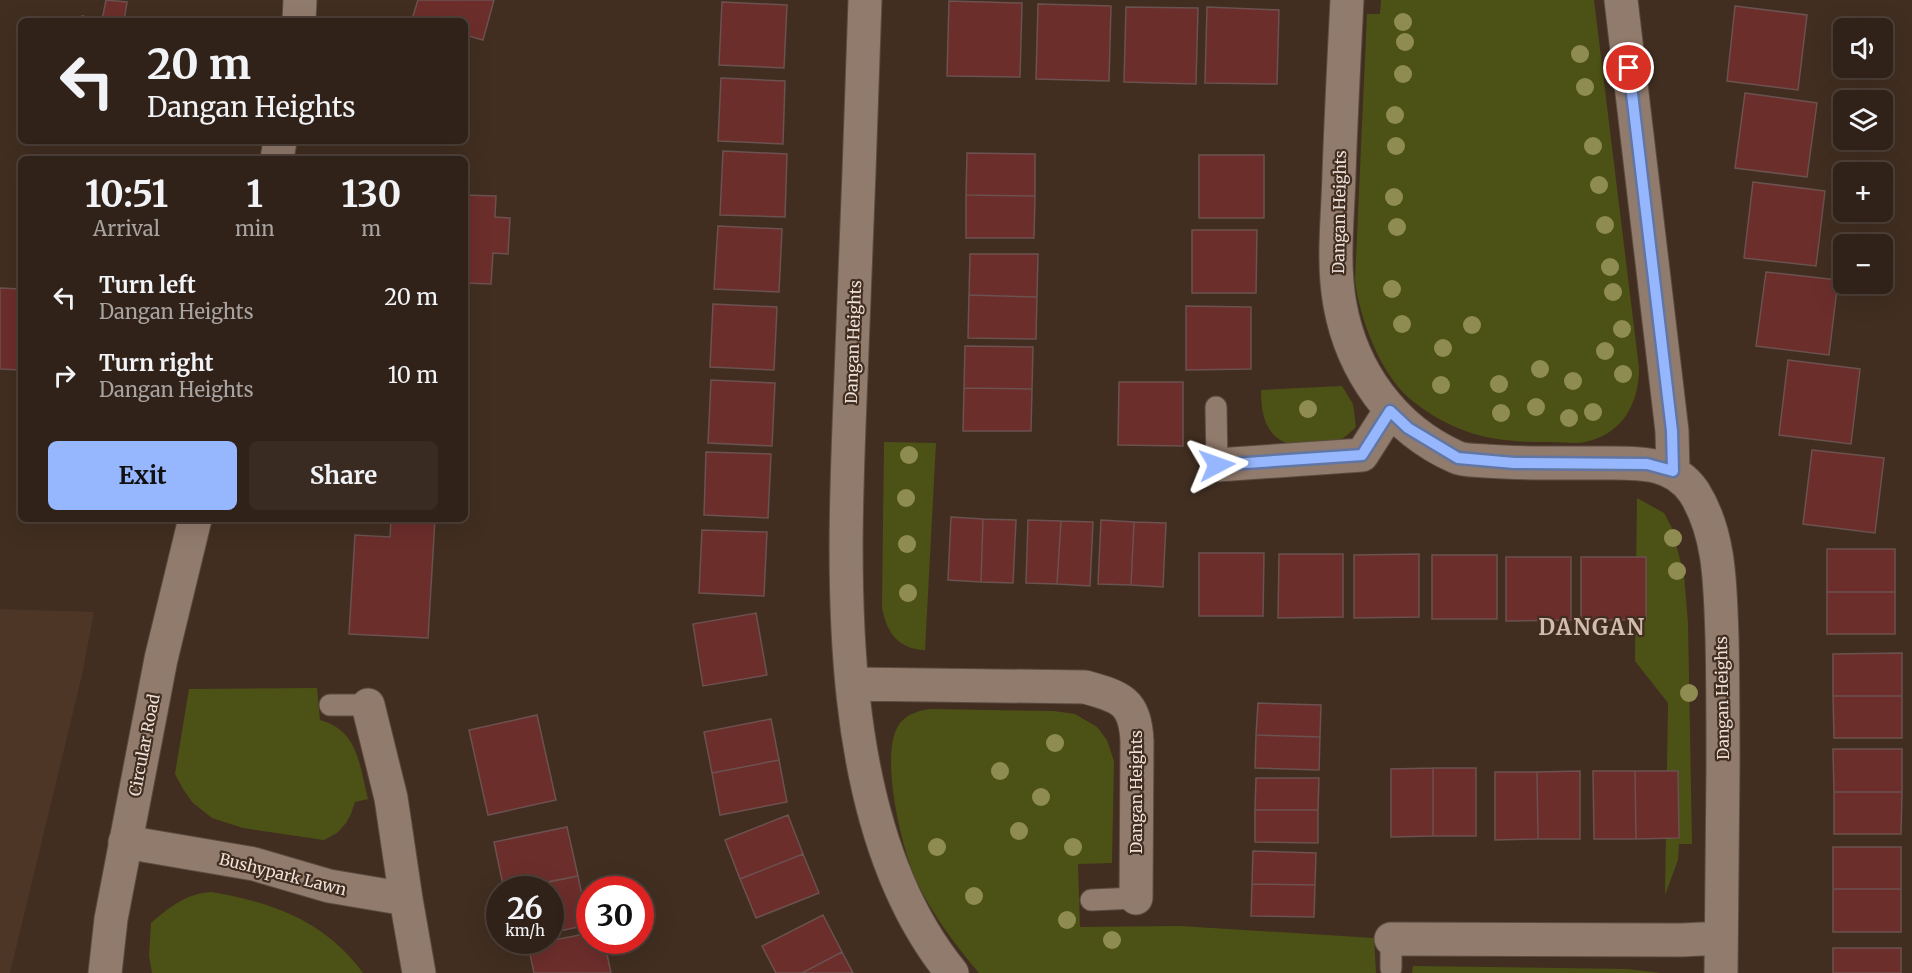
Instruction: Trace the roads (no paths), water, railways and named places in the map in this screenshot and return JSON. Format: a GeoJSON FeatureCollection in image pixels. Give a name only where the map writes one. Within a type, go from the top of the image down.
{"type":"FeatureCollection","features":[{"type":"Feature","properties":{"kind":"street"},"geometry":{"type":"LineString","coordinates":[[299,18],[300,0]]}},
{"type":"Feature","properties":{"kind":"street","name":"Dangan Heights"},"geometry":{"type":"LineString","coordinates":[[865,0],[849,436],[847,570],[852,684],[877,829],[896,880],[916,919],[931,946],[952,973]]}},
{"type":"Feature","properties":{"kind":"street","name":"Dangan Heights"},"geometry":{"type":"LineString","coordinates":[[1347,0],[1337,263],[1340,303],[1348,334],[1358,358],[1368,379],[1390,411],[1408,428],[1458,458],[1514,463],[1647,464],[1673,471],[1694,492],[1707,518],[1718,570],[1724,696],[1721,973]]}},
{"type":"Feature","properties":{"kind":"street"},"geometry":{"type":"LineString","coordinates":[[1621,0],[1672,431],[1673,471]]}},
{"type":"Feature","properties":{"kind":"street"},"geometry":{"type":"LineString","coordinates":[[1217,465],[1362,455],[1390,411]]}},
{"type":"Feature","properties":{"kind":"street","name":"Circular Road"},"geometry":{"type":"LineString","coordinates":[[105,973],[111,919],[161,659],[194,522]]}},
{"type":"Feature","properties":{"kind":"street","name":"Dangan Heights"},"geometry":{"type":"LineString","coordinates":[[852,684],[1085,687],[1104,692],[1128,706],[1136,726],[1137,741],[1136,898]]}},
{"type":"Feature","properties":{"kind":"street"},"geometry":{"type":"LineString","coordinates":[[368,705],[391,798],[419,973]]}},
{"type":"Feature","properties":{"kind":"street","name":"Bushypark Lawn"},"geometry":{"type":"LineString","coordinates":[[125,842],[254,864],[329,886],[406,899]]}},
{"type":"Feature","properties":{"kind":"street"},"geometry":{"type":"LineString","coordinates":[[1391,954],[1722,938]]}},
{"type":"Feature","properties":{"kind":"lane"},"geometry":{"type":"LineString","coordinates":[[1216,407],[1217,465]]}},
{"type":"Feature","properties":{"kind":"lane"},"geometry":{"type":"LineString","coordinates":[[330,705],[368,705]]}},
{"type":"Feature","properties":{"kind":"lane","name":"Dangan Heights"},"geometry":{"type":"LineString","coordinates":[[1091,900],[1136,898]]}},
{"type":"Feature","properties":{"kind":"district","name":"DANGAN"},"geometry":{"type":"Point","coordinates":[1592,627]}}]}
